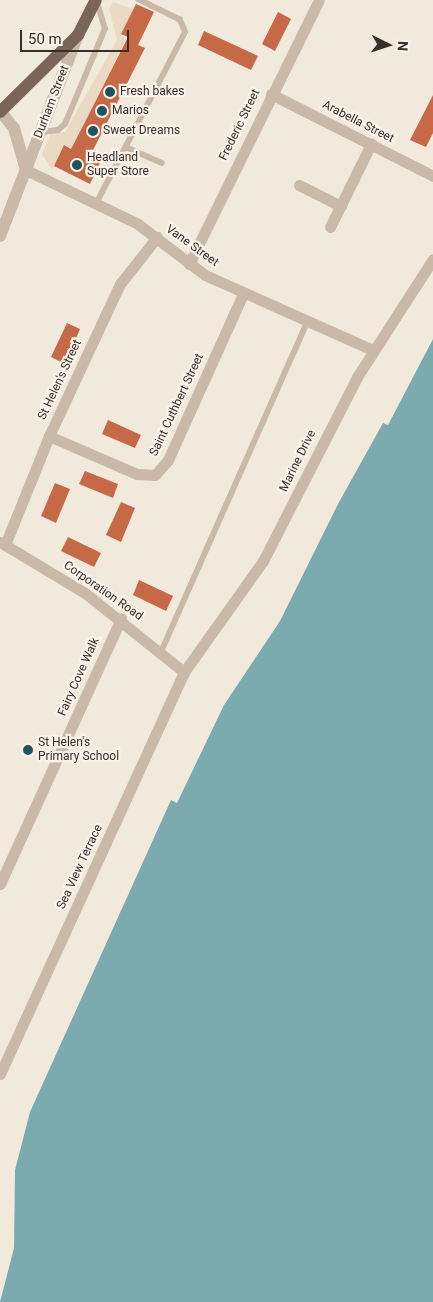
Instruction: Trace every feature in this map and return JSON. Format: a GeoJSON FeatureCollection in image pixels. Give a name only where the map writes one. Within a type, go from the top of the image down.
{"type":"FeatureCollection","features":[{"type":"Feature","properties":{"kind":"main road"},"geometry":{"type":"LineString","coordinates":[[0,112],[78,35],[96,0]]}},
{"type":"Feature","properties":{"kind":"street","name":"Frederic Street"},"geometry":{"type":"LineString","coordinates":[[189,264],[271,94],[319,0]]}},
{"type":"Feature","properties":{"kind":"street","name":"Durham Street"},"geometry":{"type":"LineString","coordinates":[[0,236],[78,35]]}},
{"type":"Feature","properties":{"kind":"street","name":"Arabella Street"},"geometry":{"type":"LineString","coordinates":[[271,94],[433,176]]}},
{"type":"Feature","properties":{"kind":"street","name":"Durham Street"},"geometry":{"type":"LineString","coordinates":[[0,112],[14,128],[26,170]]}},
{"type":"Feature","properties":{"kind":"street"},"geometry":{"type":"LineString","coordinates":[[330,227],[371,144]]}},
{"type":"Feature","properties":{"kind":"street","name":"Vane Street"},"geometry":{"type":"LineString","coordinates":[[26,170],[97,202],[157,237],[189,264],[243,294],[372,350]]}},
{"type":"Feature","properties":{"kind":"street"},"geometry":{"type":"LineString","coordinates":[[299,185],[341,206]]}},
{"type":"Feature","properties":{"kind":"street","name":"St Helen's Street"},"geometry":{"type":"LineString","coordinates":[[2,544],[49,436],[120,284],[157,237]]}},
{"type":"Feature","properties":{"kind":"street","name":"Marine Drive"},"geometry":{"type":"LineString","coordinates":[[184,672],[264,561],[372,350],[433,259]]}},
{"type":"Feature","properties":{"kind":"street","name":"Saint Cuthbert Street"},"geometry":{"type":"LineString","coordinates":[[49,436],[137,474],[155,476],[168,460],[243,294]]}},
{"type":"Feature","properties":{"kind":"street","name":"Corporation Road"},"geometry":{"type":"LineString","coordinates":[[2,544],[121,618],[184,672]]}},
{"type":"Feature","properties":{"kind":"street","name":"Fairy Cove Walk"},"geometry":{"type":"LineString","coordinates":[[0,884],[121,618]]}},
{"type":"Feature","properties":{"kind":"street","name":"Sea View Terrace"},"geometry":{"type":"LineString","coordinates":[[0,1074],[184,672]]}},
{"type":"Feature","properties":{"kind":"lane"},"geometry":{"type":"LineString","coordinates":[[41,132],[58,130],[65,124],[105,29],[96,0]]}},
{"type":"Feature","properties":{"kind":"lane"},"geometry":{"type":"LineString","coordinates":[[97,202],[185,32],[180,20],[139,0]]}},
{"type":"Feature","properties":{"kind":"lane"},"geometry":{"type":"LineString","coordinates":[[126,147],[162,163]]}},
{"type":"Feature","properties":{"kind":"lane"},"geometry":{"type":"LineString","coordinates":[[161,652],[307,322]]}},
{"type":"Feature","properties":{"kind":"shaded area"},"geometry":{"type":"Polygon","coordinates":[[[113,2],[134,9],[121,34],[126,39],[71,149],[64,146],[52,170],[42,154],[50,134],[65,132],[117,40],[109,9],[113,2]]]}},
{"type":"Feature","properties":{"kind":"water"},"geometry":{"type":"Polygon","coordinates":[[[433,339],[433,1302],[0,1302],[14,1248],[15,1170],[30,1112],[171,800],[177,803],[224,705],[280,621],[338,504],[383,423],[388,425],[433,339]]]}},
{"type":"Feature","properties":{"kind":"building"},"geometry":{"type":"Polygon","coordinates":[[[136,4],[154,12],[138,45],[145,48],[89,158],[100,163],[90,184],[54,166],[64,145],[71,149],[128,37],[121,34],[136,4]]]}},
{"type":"Feature","properties":{"kind":"building"},"geometry":{"type":"Polygon","coordinates":[[[278,12],[291,19],[275,51],[262,44],[278,12]]]}},
{"type":"Feature","properties":{"kind":"building"},"geometry":{"type":"Polygon","coordinates":[[[204,31],[258,56],[251,70],[198,45],[204,31]]]}},
{"type":"Feature","properties":{"kind":"building"},"geometry":{"type":"Polygon","coordinates":[[[433,95],[433,133],[426,147],[410,140],[433,95]]]}},
{"type":"Feature","properties":{"kind":"building"},"geometry":{"type":"Polygon","coordinates":[[[67,323],[80,329],[65,364],[51,357],[67,323]]]}},
{"type":"Feature","properties":{"kind":"building"},"geometry":{"type":"Polygon","coordinates":[[[108,420],[141,435],[135,448],[102,434],[108,420]]]}},
{"type":"Feature","properties":{"kind":"building"},"geometry":{"type":"Polygon","coordinates":[[[85,471],[118,484],[113,498],[79,484],[85,471]]]}},
{"type":"Feature","properties":{"kind":"building"},"geometry":{"type":"Polygon","coordinates":[[[55,483],[70,489],[56,523],[41,516],[55,483]]]}},
{"type":"Feature","properties":{"kind":"building"},"geometry":{"type":"Polygon","coordinates":[[[121,502],[135,508],[121,542],[106,535],[121,502]]]}},
{"type":"Feature","properties":{"kind":"building"},"geometry":{"type":"Polygon","coordinates":[[[68,537],[101,553],[94,567],[61,551],[68,537]]]}},
{"type":"Feature","properties":{"kind":"building"},"geometry":{"type":"Polygon","coordinates":[[[139,580],[173,596],[166,611],[133,595],[139,580]]]}},
{"type":"Feature","properties":{"kind":"place","name":"Fresh bakes"},"geometry":{"type":"Point","coordinates":[110,92]}},
{"type":"Feature","properties":{"kind":"place","name":"Marios"},"geometry":{"type":"Point","coordinates":[102,111]}},
{"type":"Feature","properties":{"kind":"place","name":"Sweet Dreams"},"geometry":{"type":"Point","coordinates":[93,131]}},
{"type":"Feature","properties":{"kind":"place","name":"Headland Super Store"},"geometry":{"type":"Point","coordinates":[77,165]}},
{"type":"Feature","properties":{"kind":"place","name":"St Helen's Primary School"},"geometry":{"type":"Point","coordinates":[28,750]}}]}
